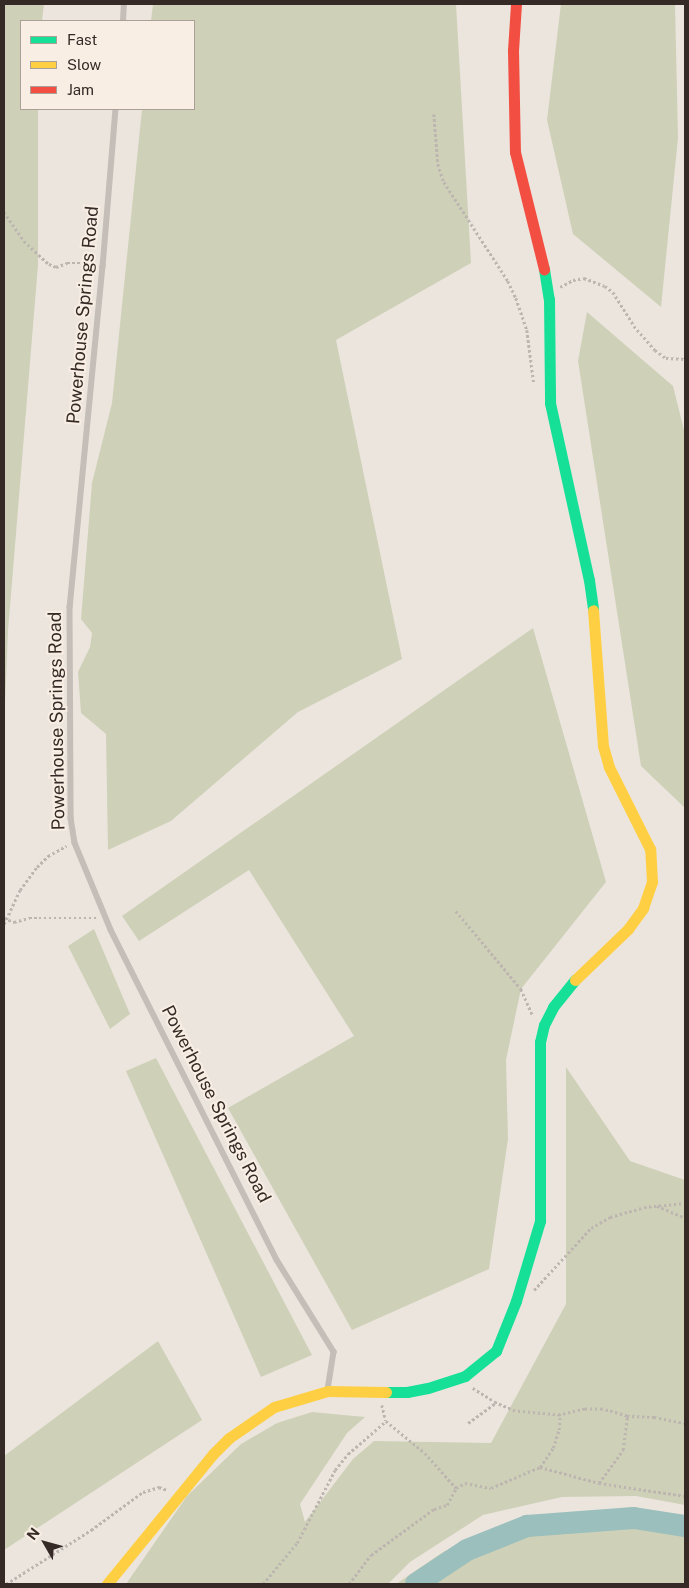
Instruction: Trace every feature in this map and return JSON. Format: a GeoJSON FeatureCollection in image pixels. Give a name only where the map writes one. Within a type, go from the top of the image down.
{"type":"FeatureCollection","features":[{"type":"Feature","properties":{"kind":"street"},"geometry":{"type":"LineString","coordinates":[[107,1584],[176,1497],[213,1454],[246,1425],[274,1407],[328,1391],[380,1392],[428,1388],[465,1376],[496,1351],[516,1301],[540,1221],[540,1042],[542,1033],[553,1007],[566,990],[614,946],[642,908],[652,882],[653,863],[650,849],[643,830],[609,767],[603,746],[597,643],[589,580],[550,403],[548,363],[549,299],[543,261],[515,152],[513,50],[516,4]]}},
{"type":"Feature","properties":{"kind":"lane"},"geometry":{"type":"LineString","coordinates":[[123,20],[124,4]]}},
{"type":"Feature","properties":{"kind":"lane","name":"Powerhouse Springs Road"},"geometry":{"type":"LineString","coordinates":[[116,110],[70,607],[71,818],[74,843],[105,916],[277,1260],[334,1352],[328,1391]]}},
{"type":"Feature","properties":{"kind":"path"},"geometry":{"type":"LineString","coordinates":[[434,114],[438,164],[444,182],[508,281],[516,298],[526,330],[535,389]]}},
{"type":"Feature","properties":{"kind":"path"},"geometry":{"type":"LineString","coordinates":[[4,212],[24,240],[49,264],[56,267],[67,263],[103,263]]}},
{"type":"Feature","properties":{"kind":"path"},"geometry":{"type":"LineString","coordinates":[[549,299],[561,286],[572,280],[584,278],[593,280],[613,292],[634,326],[655,350],[666,358],[685,359]]}},
{"type":"Feature","properties":{"kind":"path"},"geometry":{"type":"LineString","coordinates":[[4,924],[20,890],[37,867],[59,848],[74,843]]}},
{"type":"Feature","properties":{"kind":"path"},"geometry":{"type":"LineString","coordinates":[[456,911],[521,989],[542,1033]]}},
{"type":"Feature","properties":{"kind":"path"},"geometry":{"type":"LineString","coordinates":[[5,919],[14,922],[29,918],[67,920],[105,916]]}},
{"type":"Feature","properties":{"kind":"path"},"geometry":{"type":"LineString","coordinates":[[516,1301],[539,1287],[591,1228],[610,1217],[644,1207],[685,1203]]}},
{"type":"Feature","properties":{"kind":"path"},"geometry":{"type":"LineString","coordinates":[[656,1206],[685,1218]]}},
{"type":"Feature","properties":{"kind":"path"},"geometry":{"type":"LineString","coordinates":[[457,1378],[496,1403],[515,1411],[560,1415],[585,1409],[602,1409],[627,1416],[685,1423]]}},
{"type":"Feature","properties":{"kind":"path"},"geometry":{"type":"LineString","coordinates":[[380,1392],[386,1421],[425,1453],[456,1488]]}},
{"type":"Feature","properties":{"kind":"path"},"geometry":{"type":"LineString","coordinates":[[468,1423],[496,1403]]}},
{"type":"Feature","properties":{"kind":"path"},"geometry":{"type":"LineString","coordinates":[[349,1584],[371,1555],[434,1509],[447,1505],[456,1488],[465,1483],[491,1488],[540,1467],[552,1448],[559,1430],[560,1415]]}},
{"type":"Feature","properties":{"kind":"path"},"geometry":{"type":"LineString","coordinates":[[599,1483],[624,1450],[627,1416]]}},
{"type":"Feature","properties":{"kind":"path"},"geometry":{"type":"LineString","coordinates":[[263,1584],[298,1542],[335,1470],[348,1454],[386,1421]]}},
{"type":"Feature","properties":{"kind":"path"},"geometry":{"type":"LineString","coordinates":[[540,1467],[599,1483],[685,1496]]}},
{"type":"Feature","properties":{"kind":"path"},"geometry":{"type":"LineString","coordinates":[[6,1584],[91,1530],[143,1492],[158,1487],[176,1497]]}},
{"type":"Feature","properties":{"kind":"green space"},"geometry":{"type":"Polygon","coordinates":[[[4,4],[44,4],[42,20],[20,20],[20,110],[38,110],[38,265],[8,631],[4,730],[4,4]]]}},
{"type":"Feature","properties":{"kind":"green space"},"geometry":{"type":"Polygon","coordinates":[[[153,4],[456,4],[471,263],[336,340],[402,659],[298,712],[171,821],[108,850],[106,734],[81,713],[78,672],[90,647],[92,633],[81,619],[92,483],[112,403],[142,110],[195,110],[195,20],[151,20],[153,4]]]}},
{"type":"Feature","properties":{"kind":"green space"},"geometry":{"type":"Polygon","coordinates":[[[561,4],[675,4],[678,138],[661,307],[573,234],[547,120],[561,4]]]}},
{"type":"Feature","properties":{"kind":"green space"},"geometry":{"type":"Polygon","coordinates":[[[587,312],[673,386],[685,434],[685,808],[641,766],[578,361],[587,312]]]}},
{"type":"Feature","properties":{"kind":"green space"},"geometry":{"type":"Polygon","coordinates":[[[533,628],[606,882],[521,989],[506,1060],[508,1139],[489,1269],[352,1330],[228,1108],[354,1036],[249,870],[139,941],[122,916],[533,628]]]}},
{"type":"Feature","properties":{"kind":"green space"},"geometry":{"type":"Polygon","coordinates":[[[94,929],[130,1014],[110,1029],[68,946],[94,929]]]}},
{"type":"Feature","properties":{"kind":"green space"},"geometry":{"type":"Polygon","coordinates":[[[156,1058],[312,1355],[261,1377],[126,1071],[156,1058]]]}},
{"type":"Feature","properties":{"kind":"green space"},"geometry":{"type":"Polygon","coordinates":[[[566,1067],[630,1161],[685,1180],[685,1505],[636,1496],[562,1497],[483,1515],[410,1562],[388,1584],[126,1584],[187,1496],[241,1444],[277,1423],[312,1412],[365,1417],[347,1433],[300,1504],[305,1522],[353,1459],[374,1441],[491,1443],[566,1304],[566,1067]]]}},
{"type":"Feature","properties":{"kind":"green space"},"geometry":{"type":"Polygon","coordinates":[[[158,1341],[202,1420],[4,1550],[4,1456],[158,1341]]]}},
{"type":"Feature","properties":{"kind":"green space"},"geometry":{"type":"Polygon","coordinates":[[[633,1518],[685,1525],[685,1584],[396,1584],[443,1552],[462,1543],[497,1532],[526,1525],[633,1518]]]}},
{"type":"Feature","properties":{"kind":"waterway"},"geometry":{"type":"LineString","coordinates":[[416,1584],[467,1550],[527,1526],[634,1518],[685,1526]]}},
{"type":"Feature","properties":{"kind":"traffic: fast"},"geometry":{"type":"LineString","coordinates":[[544,269],[549,299],[550,403],[589,580],[593,610]]}},
{"type":"Feature","properties":{"kind":"traffic: fast"},"geometry":{"type":"LineString","coordinates":[[386,1392],[407,1392],[428,1388],[465,1376],[496,1351],[516,1301],[540,1221],[540,1042],[544,1025],[553,1007],[575,980]]}},
{"type":"Feature","properties":{"kind":"traffic: slow"},"geometry":{"type":"LineString","coordinates":[[575,980],[628,929],[643,908],[652,882],[650,849],[609,767],[603,746],[593,610]]}},
{"type":"Feature","properties":{"kind":"traffic: slow"},"geometry":{"type":"LineString","coordinates":[[107,1584],[213,1454],[229,1438],[274,1407],[328,1391],[386,1392]]}},
{"type":"Feature","properties":{"kind":"traffic: jam"},"geometry":{"type":"LineString","coordinates":[[516,4],[513,50],[515,152],[544,269]]}}]}
